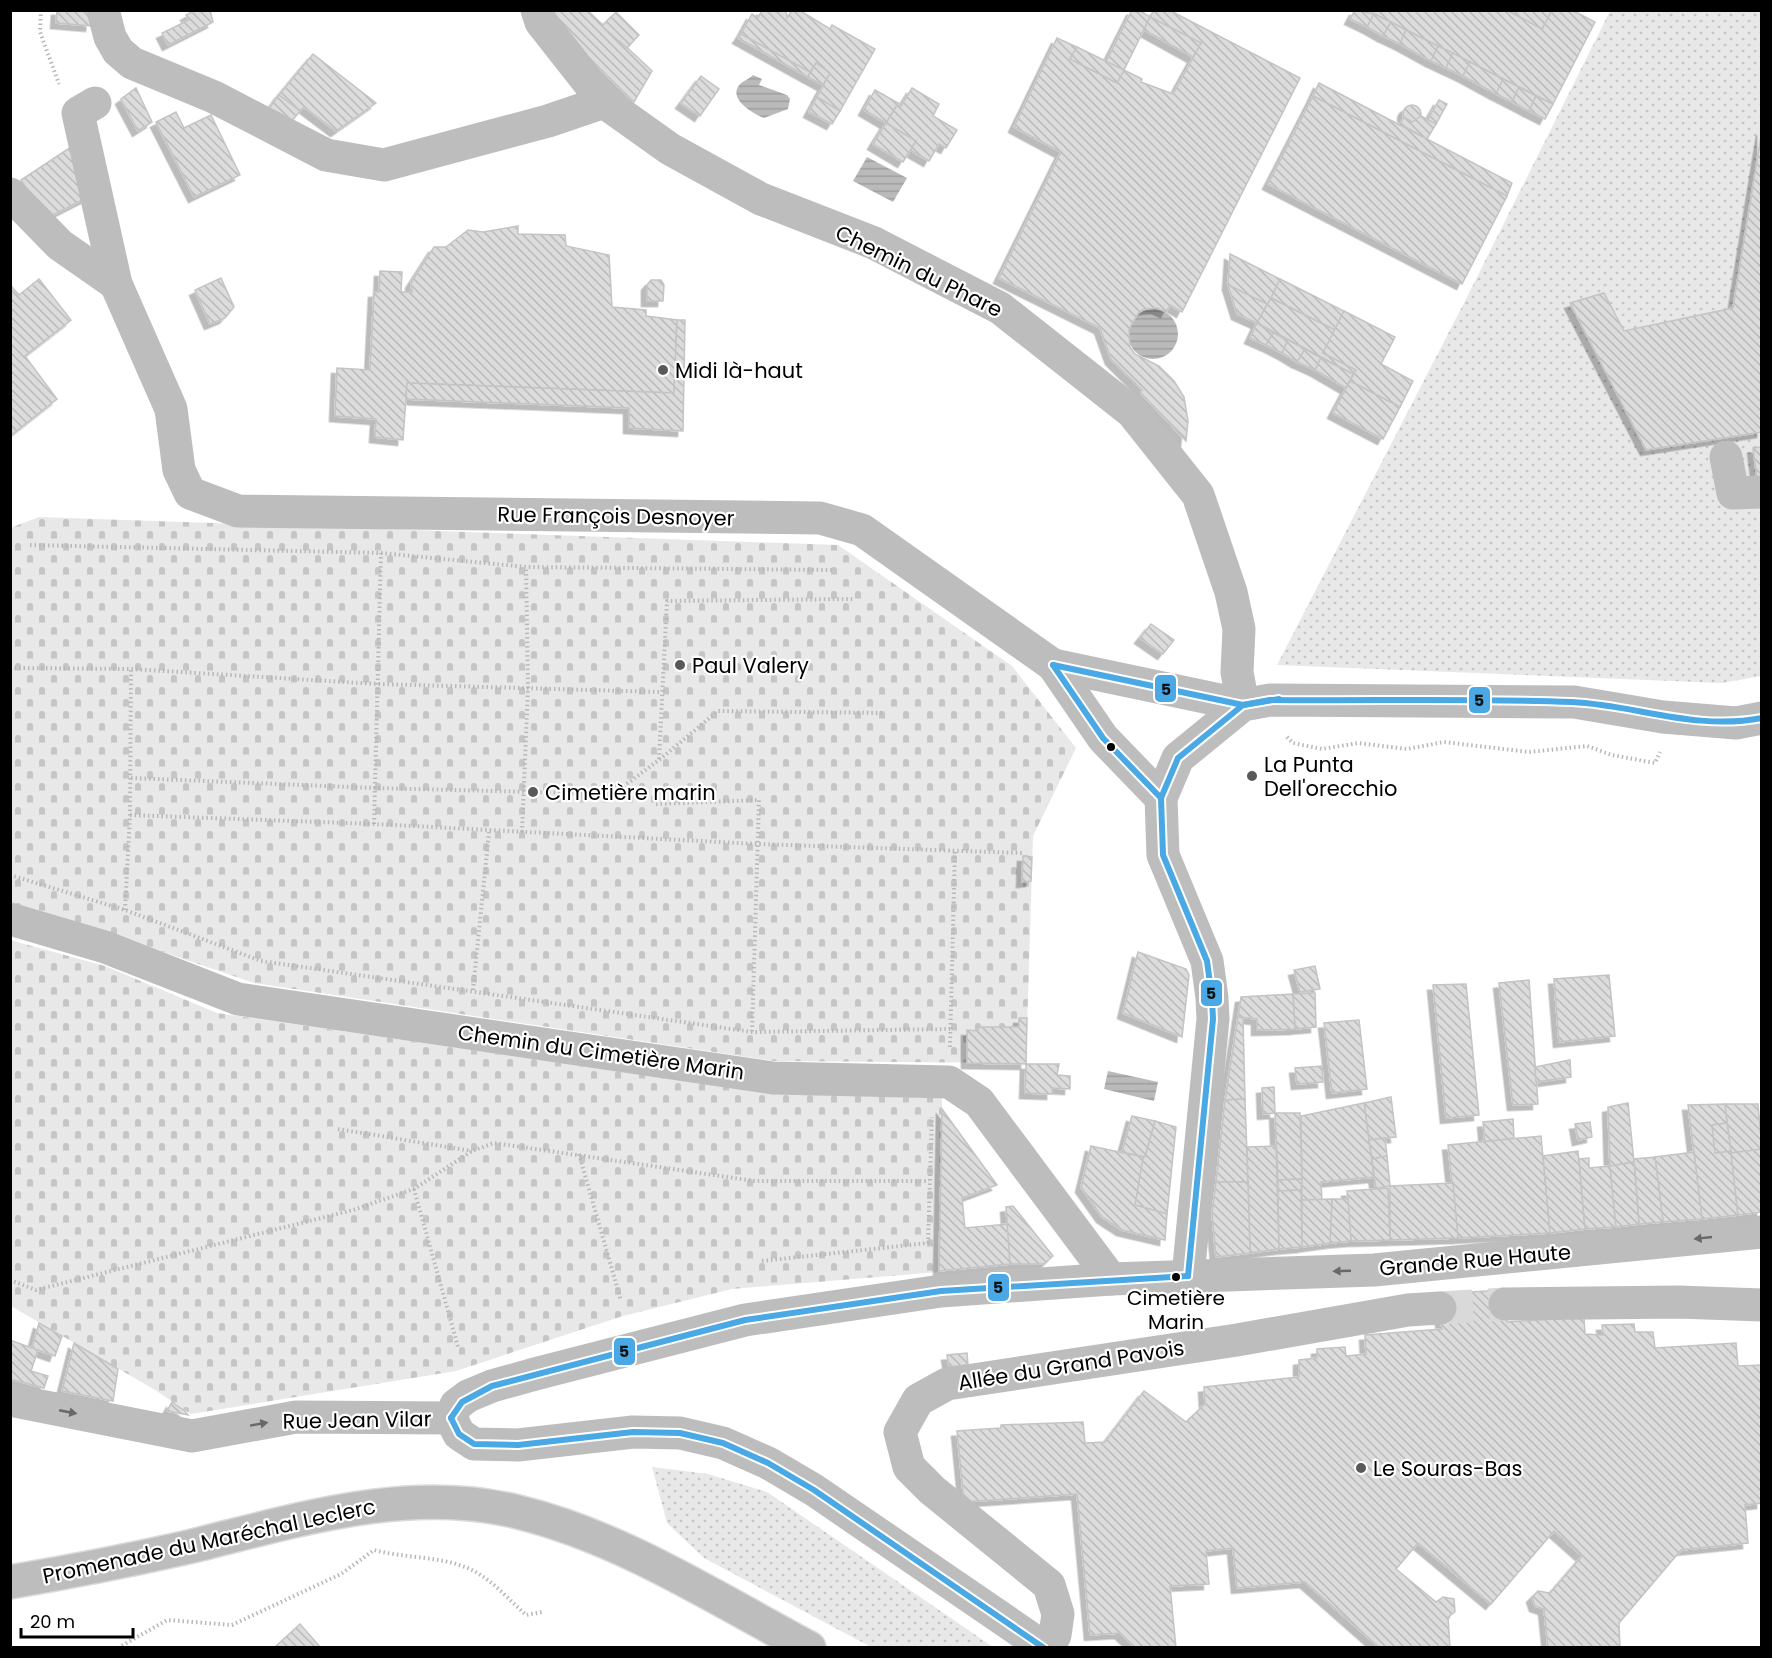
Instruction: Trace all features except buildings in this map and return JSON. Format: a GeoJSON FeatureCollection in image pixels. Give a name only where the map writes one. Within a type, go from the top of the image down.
{"type":"FeatureCollection","features":[{"type":"Feature","properties":{"kind":"street"},"geometry":{"type":"LineString","coordinates":[[103,10],[110,36],[118,51],[132,63],[214,97],[326,155],[384,165],[548,121],[604,102]]}},
{"type":"Feature","properties":{"kind":"street","name":"Chemin du Phare"},"geometry":{"type":"LineString","coordinates":[[537,10],[541,22],[604,102],[670,149],[761,199],[874,243],[1000,308],[1132,412],[1198,495],[1231,592],[1239,629],[1238,672],[1243,705]]}},
{"type":"Feature","properties":{"kind":"street","name":"Rue François Desnoyer"},"geometry":{"type":"LineString","coordinates":[[79,104],[116,284],[171,409],[179,470],[190,493],[238,511],[820,518],[862,530],[1053,665],[1103,738],[1161,798]]}},
{"type":"Feature","properties":{"kind":"street"},"geometry":{"type":"LineString","coordinates":[[10,194],[60,245],[116,284]]}},
{"type":"Feature","properties":{"kind":"street"},"geometry":{"type":"LineString","coordinates":[[1726,457],[1732,493],[1761,492]]}},
{"type":"Feature","properties":{"kind":"street"},"geometry":{"type":"LineString","coordinates":[[1053,665],[1243,705],[1302,698],[1574,702],[1669,718],[1736,723],[1761,718]]}},
{"type":"Feature","properties":{"kind":"street"},"geometry":{"type":"LineString","coordinates":[[1188,1276],[1213,1019],[1212,998],[1207,961],[1163,855],[1161,798],[1178,758],[1243,705]]}},
{"type":"Feature","properties":{"kind":"street","name":"Chemin du Cimetière Marin"},"geometry":{"type":"LineString","coordinates":[[10,919],[105,947],[238,999],[773,1078],[949,1082],[979,1102],[1111,1279]]}},
{"type":"Feature","properties":{"kind":"street","name":"Grande Rue Haute"},"geometry":{"type":"LineString","coordinates":[[1188,1276],[1374,1270],[1761,1232]]}},
{"type":"Feature","properties":{"kind":"street","name":"Rue Jean Vilar"},"geometry":{"type":"LineString","coordinates":[[10,1400],[192,1436],[296,1417],[451,1418],[456,1405],[468,1396],[492,1386],[745,1320],[941,1291],[1188,1276]]}},
{"type":"Feature","properties":{"kind":"street"},"geometry":{"type":"LineString","coordinates":[[1504,1304],[1678,1302],[1761,1305]]}},
{"type":"Feature","properties":{"kind":"street","name":"Allée du Grand Pavois"},"geometry":{"type":"LineString","coordinates":[[1046,1647],[1055,1635],[1058,1614],[1049,1585],[932,1490],[909,1467],[900,1432],[918,1400],[947,1384],[1237,1340],[1408,1310],[1440,1308]]}},
{"type":"Feature","properties":{"kind":"street"},"geometry":{"type":"LineString","coordinates":[[451,1418],[459,1434],[474,1444],[518,1445],[633,1432],[680,1433],[723,1443],[768,1463],[814,1490],[1046,1647]]}},
{"type":"Feature","properties":{"kind":"street","name":"Promenade du Maréchal Leclerc"},"geometry":{"type":"LineString","coordinates":[[10,1582],[130,1560],[328,1514],[411,1503],[476,1505],[517,1512],[573,1529],[629,1552],[809,1647]]}},
{"type":"Feature","properties":{"kind":"path"},"geometry":{"type":"LineString","coordinates":[[40,10],[40,32],[79,104]]}},
{"type":"Feature","properties":{"kind":"path"},"geometry":{"type":"LineString","coordinates":[[30,545],[381,553],[526,567],[834,570]]}},
{"type":"Feature","properties":{"kind":"path"},"geometry":{"type":"LineString","coordinates":[[374,824],[381,553]]}},
{"type":"Feature","properties":{"kind":"path"},"geometry":{"type":"LineString","coordinates":[[522,832],[528,688],[526,567]]}},
{"type":"Feature","properties":{"kind":"path"},"geometry":{"type":"LineString","coordinates":[[659,760],[667,601],[855,599]]}},
{"type":"Feature","properties":{"kind":"path"},"geometry":{"type":"LineString","coordinates":[[10,668],[131,669],[378,684],[661,692]]}},
{"type":"Feature","properties":{"kind":"path"},"geometry":{"type":"LineString","coordinates":[[125,910],[131,778],[131,669]]}},
{"type":"Feature","properties":{"kind":"path"},"geometry":{"type":"LineString","coordinates":[[131,778],[375,788],[614,794],[718,711],[882,713]]}},
{"type":"Feature","properties":{"kind":"path"},"geometry":{"type":"LineString","coordinates":[[1529,752],[1587,747]]}},
{"type":"Feature","properties":{"kind":"path"},"geometry":{"type":"LineString","coordinates":[[656,804],[759,800],[752,1032]]}},
{"type":"Feature","properties":{"kind":"path"},"geometry":{"type":"LineString","coordinates":[[130,815],[374,824],[489,832],[758,844],[1022,853]]}},
{"type":"Feature","properties":{"kind":"path"},"geometry":{"type":"LineString","coordinates":[[472,990],[489,832]]}},
{"type":"Feature","properties":{"kind":"path"},"geometry":{"type":"LineString","coordinates":[[950,1052],[955,849]]}},
{"type":"Feature","properties":{"kind":"path"},"geometry":{"type":"LineString","coordinates":[[10,875],[125,910],[261,961],[752,1032],[950,1029]]}},
{"type":"Feature","properties":{"kind":"path"},"geometry":{"type":"LineString","coordinates":[[338,1129],[472,1151]]}},
{"type":"Feature","properties":{"kind":"path"},"geometry":{"type":"LineString","coordinates":[[10,1281],[36,1290],[353,1210],[414,1189],[472,1151],[494,1143],[755,1181],[929,1181]]}},
{"type":"Feature","properties":{"kind":"path"},"geometry":{"type":"LineString","coordinates":[[579,1154],[621,1301]]}},
{"type":"Feature","properties":{"kind":"path"},"geometry":{"type":"LineString","coordinates":[[414,1189],[458,1347]]}},
{"type":"Feature","properties":{"kind":"path"},"geometry":{"type":"LineString","coordinates":[[762,1261],[928,1244]]}},
{"type":"Feature","properties":{"kind":"path"},"geometry":{"type":"LineString","coordinates":[[118,1647],[168,1620],[232,1625],[341,1574],[374,1550],[400,1557],[464,1566],[485,1577],[526,1615],[543,1612]]}},
{"type":"Feature","properties":{"kind":"green space"},"geometry":{"type":"Polygon","coordinates":[[[1610,11],[1761,11],[1761,676],[1722,683],[1277,665],[1467,297],[1610,11]]]}},
{"type":"Feature","properties":{"kind":"green space","name":"Cimetière marin"},"geometry":{"type":"Polygon","coordinates":[[[39,517],[838,545],[1012,666],[1076,748],[1033,836],[1026,1063],[774,1061],[254,983],[99,930],[11,905],[10,528],[39,517]]]}},
{"type":"Feature","properties":{"kind":"green space"},"geometry":{"type":"Polygon","coordinates":[[[10,940],[105,966],[217,1013],[775,1094],[942,1098],[939,1272],[732,1289],[623,1316],[456,1371],[191,1414],[155,1390],[11,1306],[10,940]]]}},
{"type":"Feature","properties":{"kind":"green space"},"geometry":{"type":"Polygon","coordinates":[[[652,1467],[708,1474],[767,1492],[993,1647],[871,1647],[704,1558],[667,1523],[652,1467]]]}},
{"type":"Feature","properties":{"kind":"shaded area"},"geometry":{"type":"Polygon","coordinates":[[[753,75],[762,79],[759,85],[787,95],[790,99],[788,109],[764,118],[744,106],[736,92],[741,83],[753,75]]]}},
{"type":"Feature","properties":{"kind":"shaded area"},"geometry":{"type":"Polygon","coordinates":[[[867,157],[907,178],[893,202],[853,181],[867,157]]]}},
{"type":"Feature","properties":{"kind":"shaded area"},"geometry":{"type":"Polygon","coordinates":[[[1158,309],[1171,316],[1177,324],[1177,344],[1171,352],[1163,358],[1148,359],[1135,352],[1129,344],[1128,329],[1135,316],[1143,310],[1158,309]]]}},
{"type":"Feature","properties":{"kind":"shaded area"},"geometry":{"type":"Polygon","coordinates":[[[1108,1071],[1158,1082],[1154,1101],[1104,1089],[1108,1071]]]}},
{"type":"Feature","properties":{"kind":"tunnel"},"geometry":{"type":"LineString","coordinates":[[1440,1308],[1505,1304]]}},
{"type":"Feature","properties":{"kind":"transit line","name":"5"},"geometry":{"type":"LineString","coordinates":[[1053,665],[1243,705],[1279,699]]}},
{"type":"Feature","properties":{"kind":"transit line","name":"5"},"geometry":{"type":"LineString","coordinates":[[1053,665],[1103,738],[1161,798]]}},
{"type":"Feature","properties":{"kind":"transit line","name":"5"},"geometry":{"type":"LineString","coordinates":[[1188,1276],[1213,1019],[1207,961],[1163,855],[1161,798],[1178,758],[1243,705],[1270,700],[1572,702],[1689,719],[1737,721],[1762,718]]}},
{"type":"Feature","properties":{"kind":"transit line","name":"5"},"geometry":{"type":"LineString","coordinates":[[451,1418],[462,1402],[492,1386],[745,1320],[941,1291],[1188,1276]]}},
{"type":"Feature","properties":{"kind":"transit line","name":"5"},"geometry":{"type":"LineString","coordinates":[[451,1418],[459,1434],[474,1444],[518,1445],[633,1432],[680,1433],[723,1443],[768,1463],[814,1490],[1044,1648]]}},
{"type":"Feature","properties":{"kind":"place","name":"Midi là-haut"},"geometry":{"type":"Point","coordinates":[663,370]}},
{"type":"Feature","properties":{"kind":"place","name":"Paul Valery"},"geometry":{"type":"Point","coordinates":[680,665]}},
{"type":"Feature","properties":{"kind":"place","name":"La Punta Dell'orecchio"},"geometry":{"type":"Point","coordinates":[1252,776]}},
{"type":"Feature","properties":{"kind":"place","name":"Cimetière marin"},"geometry":{"type":"Point","coordinates":[533,792]}},
{"type":"Feature","properties":{"kind":"place","name":"Cimetière Marin"},"geometry":{"type":"Point","coordinates":[1176,1277]}},
{"type":"Feature","properties":{"kind":"place","name":"Le Souras-Bas"},"geometry":{"type":"Point","coordinates":[1361,1468]}}]}
